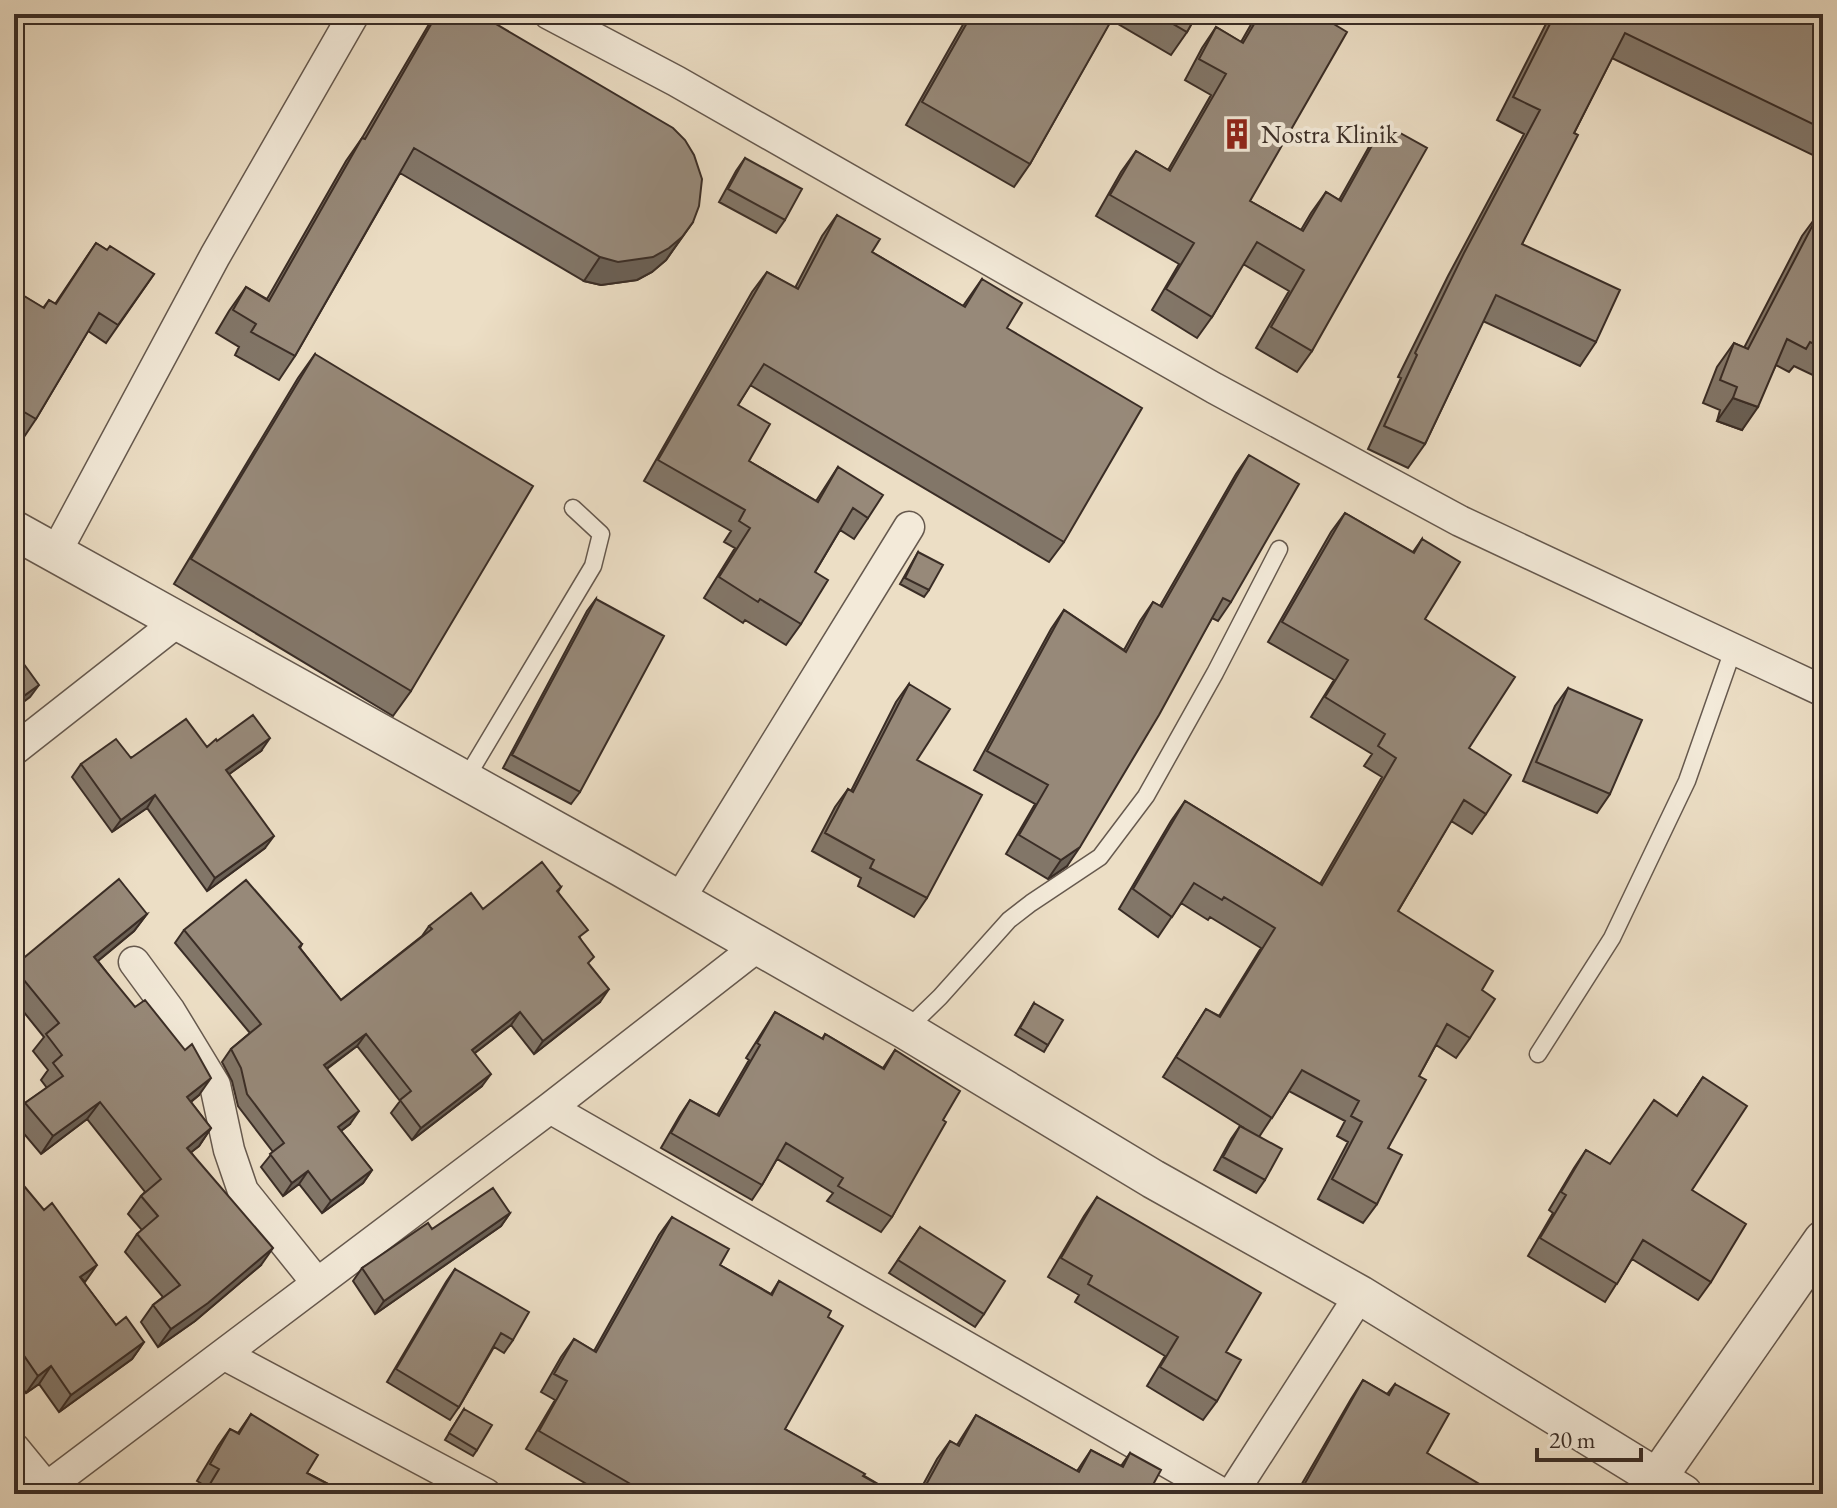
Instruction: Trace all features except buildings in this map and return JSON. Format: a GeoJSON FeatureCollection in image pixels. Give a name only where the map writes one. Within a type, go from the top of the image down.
{"type":"FeatureCollection","features":[{"type":"Feature","properties":{"kind":"street"},"geometry":{"type":"LineString","coordinates":[[55,554],[215,256],[354,14]]}},
{"type":"Feature","properties":{"kind":"street"},"geometry":{"type":"LineString","coordinates":[[549,14],[676,81],[1214,388],[1446,514],[1823,691]]}},
{"type":"Feature","properties":{"kind":"street"},"geometry":{"type":"LineString","coordinates":[[679,900],[909,527]]}},
{"type":"Feature","properties":{"kind":"street"},"geometry":{"type":"LineString","coordinates":[[14,530],[679,900],[906,1030],[1153,1179],[1360,1295],[1661,1489],[1823,1240]]}},
{"type":"Feature","properties":{"kind":"street"},"geometry":{"type":"LineString","coordinates":[[14,750],[177,622]]}},
{"type":"Feature","properties":{"kind":"street"},"geometry":{"type":"LineString","coordinates":[[14,1448],[42,1491],[550,1108],[758,946]]}},
{"type":"Feature","properties":{"kind":"street"},"geometry":{"type":"LineString","coordinates":[[134,962],[170,1011],[215,1085],[229,1150],[243,1191],[317,1283]]}},
{"type":"Feature","properties":{"kind":"street"},"geometry":{"type":"LineString","coordinates":[[550,1108],[1223,1494]]}},
{"type":"Feature","properties":{"kind":"street"},"geometry":{"type":"LineString","coordinates":[[1232,1494],[1360,1295]]}},
{"type":"Feature","properties":{"kind":"street"},"geometry":{"type":"LineString","coordinates":[[225,1355],[486,1494]]}},
{"type":"Feature","properties":{"kind":"lane"},"geometry":{"type":"LineString","coordinates":[[464,782],[593,566],[601,534],[573,508]]}},
{"type":"Feature","properties":{"kind":"lane"},"geometry":{"type":"LineString","coordinates":[[906,1030],[1009,920],[1100,857],[1146,796],[1215,673],[1279,549]]}},
{"type":"Feature","properties":{"kind":"lane"},"geometry":{"type":"LineString","coordinates":[[1538,1054],[1612,938],[1687,781],[1733,650]]}},
{"type":"Feature","properties":{"kind":"place","name":"Nostra Klinik"},"geometry":{"type":"Point","coordinates":[1237,134]}}]}
